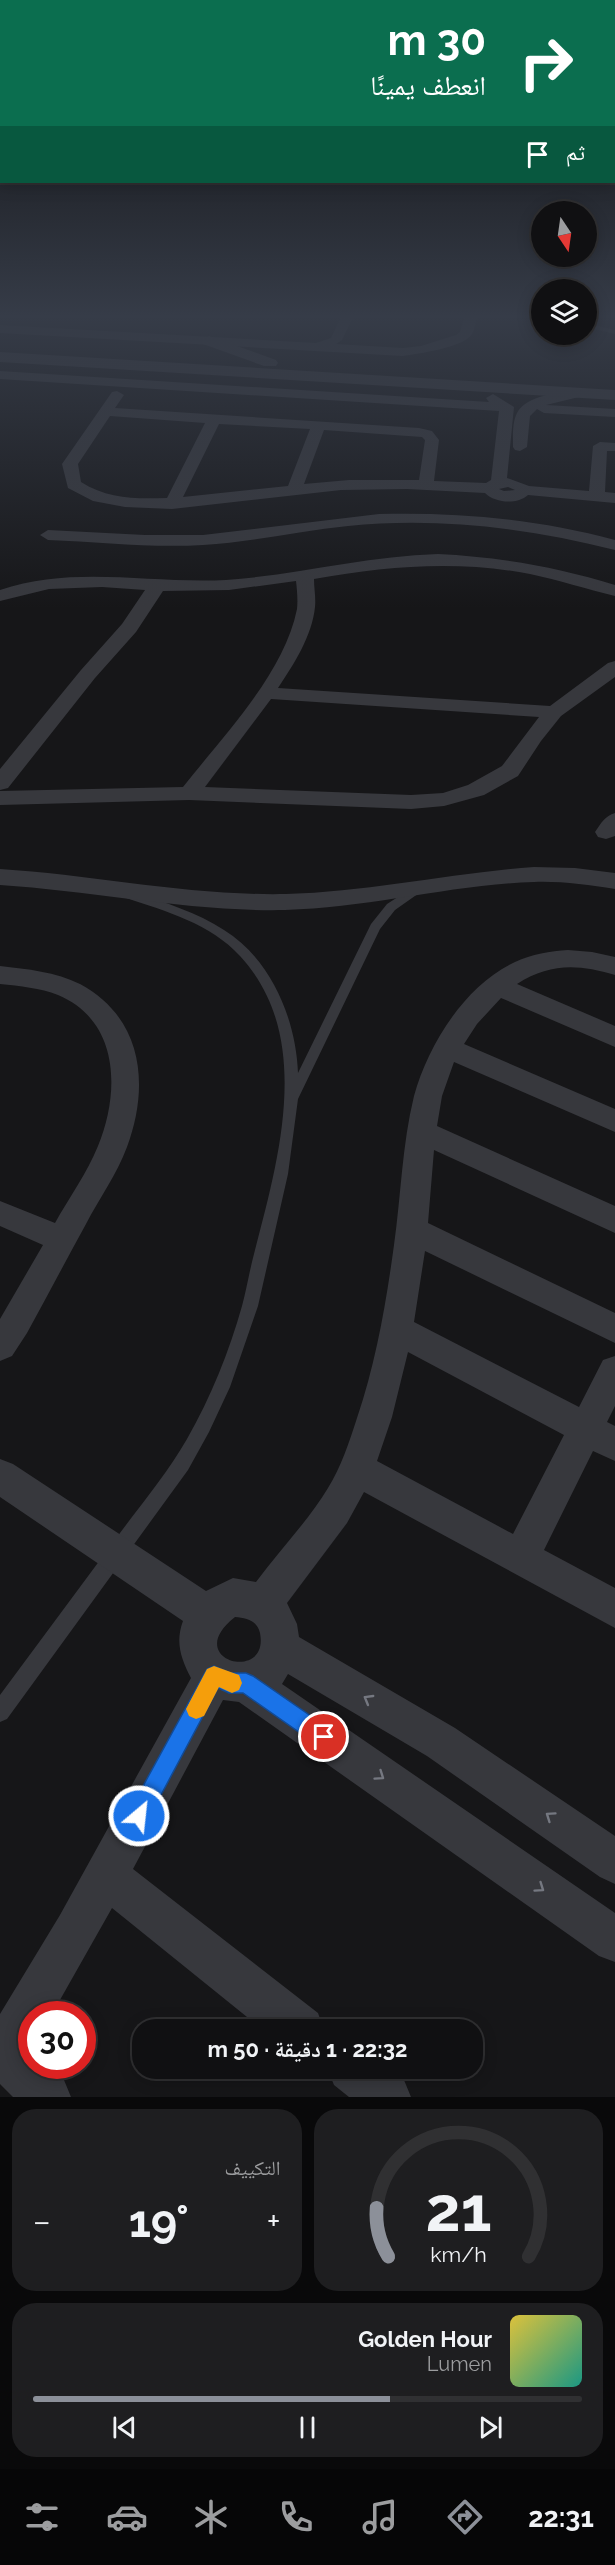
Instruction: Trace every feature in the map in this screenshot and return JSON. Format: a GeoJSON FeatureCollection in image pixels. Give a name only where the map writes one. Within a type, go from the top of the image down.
{"type":"FeatureCollection","features":[{"type":"Feature","properties":{"kind":"street"},"geometry":{"type":"LineString","coordinates":[[105,413],[70,464],[68,474],[71,483],[78,490],[93,496],[135,504],[172,504],[356,485],[426,484],[498,489],[519,495],[524,413]]}},
{"type":"Feature","properties":{"kind":"street"},"geometry":{"type":"LineString","coordinates":[[119,413],[427,434],[432,440],[426,484]]}},
{"type":"Feature","properties":{"kind":"street"},"geometry":{"type":"LineString","coordinates":[[497,563],[501,523],[498,489],[506,413]]}},
{"type":"Feature","properties":{"kind":"street"},"geometry":{"type":"LineString","coordinates":[[172,504],[214,419]]}},
{"type":"Feature","properties":{"kind":"street"},"geometry":{"type":"LineString","coordinates":[[294,490],[319,425]]}},
{"type":"Feature","properties":{"kind":"street"},"geometry":{"type":"LineString","coordinates":[[597,495],[604,443]]}},
{"type":"Feature","properties":{"kind":"street"},"geometry":{"type":"LineString","coordinates":[[519,477],[615,498]]}},
{"type":"Feature","properties":{"kind":"street"},"geometry":{"type":"LineString","coordinates":[[48,535],[142,540],[201,540],[259,535],[349,521],[414,519],[501,523],[615,545]]}},
{"type":"Feature","properties":{"kind":"street"},"geometry":{"type":"LineString","coordinates":[[0,596],[40,585],[71,582],[156,587],[248,584],[404,561],[497,563],[581,580],[615,591]]}},
{"type":"Feature","properties":{"kind":"street"},"geometry":{"type":"LineString","coordinates":[[189,793],[266,693],[296,639],[306,609],[305,576]]}},
{"type":"Feature","properties":{"kind":"street"},"geometry":{"type":"LineString","coordinates":[[0,783],[88,674],[129,628],[156,587]]}},
{"type":"Feature","properties":{"kind":"street"},"geometry":{"type":"LineString","coordinates":[[0,798],[189,793],[411,802],[444,799],[476,790],[510,771],[533,737],[554,712],[602,679],[615,667]]}},
{"type":"Feature","properties":{"kind":"street"},"geometry":{"type":"LineString","coordinates":[[266,693],[554,712]]}},
{"type":"Feature","properties":{"kind":"street"},"geometry":{"type":"LineString","coordinates":[[0,877],[52,880],[178,897],[285,902],[359,897],[420,887],[546,876],[589,877],[615,881]]}},
{"type":"Feature","properties":{"kind":"street"},"geometry":{"type":"LineString","coordinates":[[264,1603],[340,1502],[366,1444],[396,1329],[412,1230],[426,1100],[447,1048],[465,1022],[499,987],[523,969],[550,960],[580,959],[615,966]]}},
{"type":"Feature","properties":{"kind":"street"},"geometry":{"type":"LineString","coordinates":[[0,975],[46,980],[84,996],[103,1014],[119,1043],[127,1083],[121,1126],[112,1148],[16,1323],[0,1346]]}},
{"type":"Feature","properties":{"kind":"street"},"geometry":{"type":"LineString","coordinates":[[499,987],[615,1036]]}},
{"type":"Feature","properties":{"kind":"street"},"geometry":{"type":"LineString","coordinates":[[447,1048],[615,1121]]}},
{"type":"Feature","properties":{"kind":"street"},"geometry":{"type":"LineString","coordinates":[[422,1132],[615,1220]]}},
{"type":"Feature","properties":{"kind":"street"},"geometry":{"type":"LineString","coordinates":[[0,1213],[62,1239]]}},
{"type":"Feature","properties":{"kind":"street"},"geometry":{"type":"LineString","coordinates":[[412,1230],[615,1329]]}},
{"type":"Feature","properties":{"kind":"street"},"geometry":{"type":"LineString","coordinates":[[396,1329],[600,1437]]}},
{"type":"Feature","properties":{"kind":"street"},"geometry":{"type":"LineString","coordinates":[[520,1558],[600,1437],[615,1371]]}},
{"type":"Feature","properties":{"kind":"street"},"geometry":{"type":"LineString","coordinates":[[355,1468],[615,1609]]}},
{"type":"Feature","properties":{"kind":"street"},"geometry":{"type":"LineString","coordinates":[[0,1476],[206,1614]]}},
{"type":"Feature","properties":{"kind":"street"},"geometry":{"type":"LineString","coordinates":[[230,1679],[261,1676],[274,1664],[280,1648],[280,1631],[275,1615],[264,1603],[249,1597],[233,1597],[218,1603],[206,1614],[199,1630],[198,1647],[203,1663],[615,1940]]}},
{"type":"Feature","properties":{"kind":"street"},"geometry":{"type":"LineString","coordinates":[[280,1648],[441,1742],[615,1862]]}},
{"type":"Feature","properties":{"kind":"street"},"geometry":{"type":"LineString","coordinates":[[47,2097],[1,2056],[106,1876],[230,1679]]}},
{"type":"Feature","properties":{"kind":"street"},"geometry":{"type":"LineString","coordinates":[[106,1876],[287,2019]]}},
{"type":"Feature","properties":{"kind":"street"},"geometry":{"type":"LineString","coordinates":[[365,2079],[387,2097]]}},
{"type":"Feature","properties":{"kind":"lane"},"geometry":{"type":"LineString","coordinates":[[294,1097],[375,927],[391,907],[420,887]]}},
{"type":"Feature","properties":{"kind":"lane"},"geometry":{"type":"LineString","coordinates":[[0,1712],[182,1464],[202,1432],[237,1348],[250,1304],[283,1168],[294,1097],[291,1065],[280,1009],[260,972],[246,953],[213,929],[194,919],[114,889]]}},
{"type":"Feature","properties":{"kind":"slow traffic"},"geometry":{"type":"LineString","coordinates":[[196,1709],[214,1676],[232,1683]]}},
{"type":"Feature","properties":{"kind":"route"},"geometry":{"type":"LineString","coordinates":[[139,1816],[214,1676],[229,1683],[246,1683],[324,1737]]}}]}
